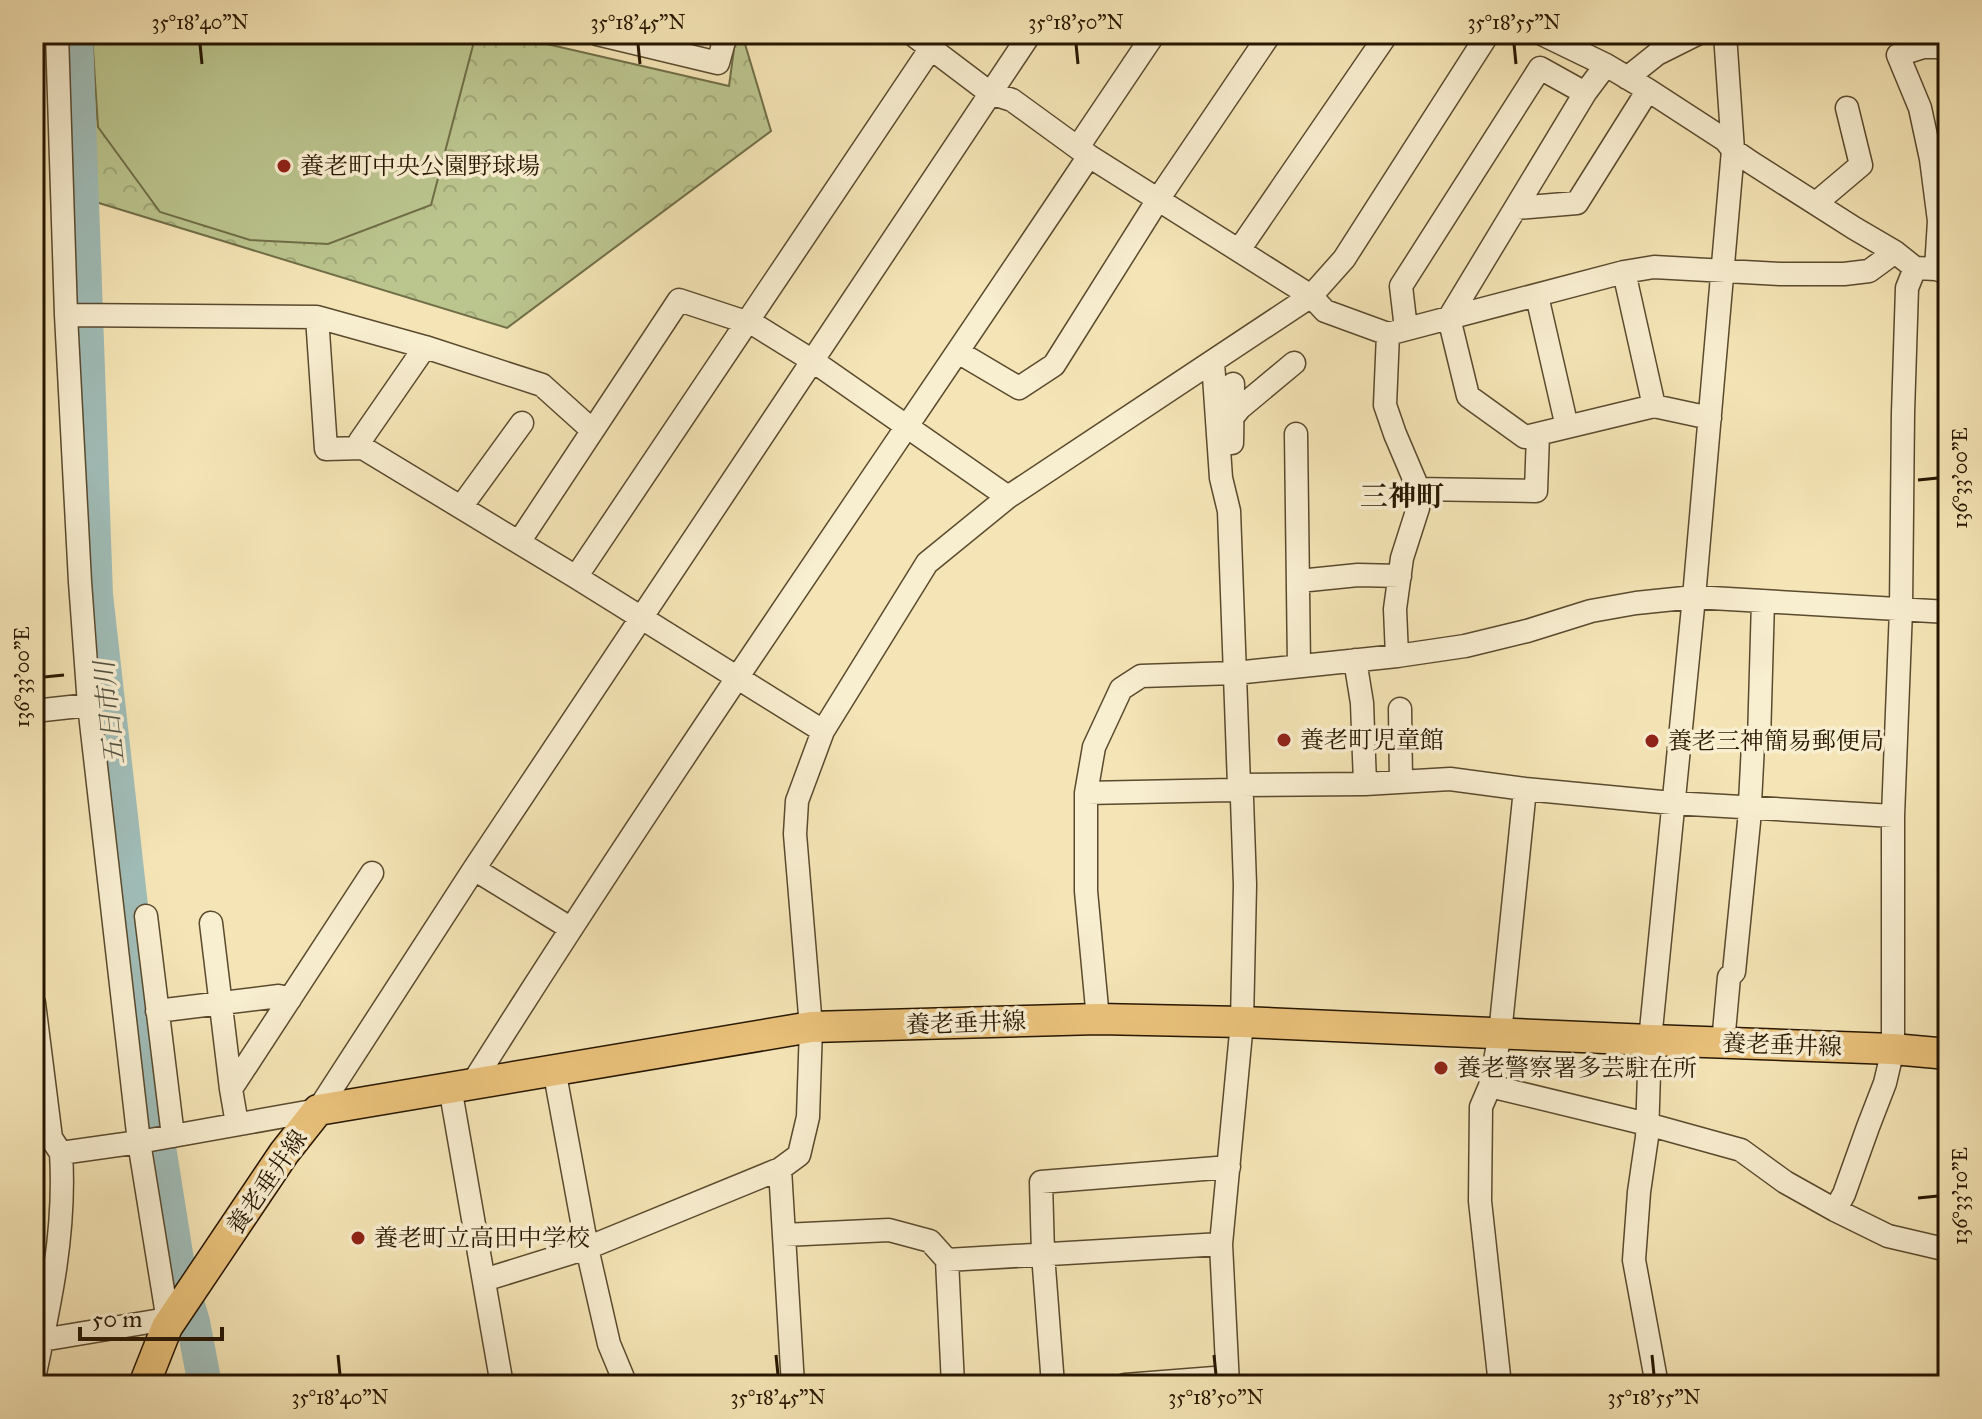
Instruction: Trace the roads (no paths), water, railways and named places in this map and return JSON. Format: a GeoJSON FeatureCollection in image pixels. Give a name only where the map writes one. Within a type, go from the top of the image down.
{"type":"FeatureCollection","features":[{"type":"Feature","properties":{"kind":"main road","name":"養老垂井線"},"geometry":{"type":"LineString","coordinates":[[144,1385],[172,1318],[284,1153],[318,1110],[811,1027],[1098,1019],[1242,1022],[1893,1049],[1948,1054]]}},
{"type":"Feature","properties":{"kind":"street"},"geometry":{"type":"LineString","coordinates":[[37,1358],[172,1318],[139,1142],[89,705],[66,315],[57,34]]}},
{"type":"Feature","properties":{"kind":"street"},"geometry":{"type":"LineString","coordinates":[[597,34],[634,38],[718,63],[726,34]]}},
{"type":"Feature","properties":{"kind":"street"},"geometry":{"type":"LineString","coordinates":[[912,34],[990,93],[1012,100],[1083,152],[1311,296],[1325,311],[1397,332],[1624,272],[1654,267],[1844,274],[1869,271],[1895,252]]}},
{"type":"Feature","properties":{"kind":"street"},"geometry":{"type":"LineString","coordinates":[[61,1153],[318,1110],[474,869],[1030,34]]}},
{"type":"Feature","properties":{"kind":"street"},"geometry":{"type":"LineString","coordinates":[[502,1385],[484,1280],[461,1086],[958,352],[1154,34]]}},
{"type":"Feature","properties":{"kind":"street"},"geometry":{"type":"LineString","coordinates":[[958,352],[1019,388],[1054,365],[1159,198],[1270,34]]}},
{"type":"Feature","properties":{"kind":"street"},"geometry":{"type":"LineString","coordinates":[[1239,250],[1387,34]]}},
{"type":"Feature","properties":{"kind":"street"},"geometry":{"type":"LineString","coordinates":[[484,1280],[587,1248],[780,1169],[799,1155],[808,1117],[811,1027],[795,834],[797,801],[823,731],[927,563],[1008,497],[1311,296],[1344,259],[1488,34]]}},
{"type":"Feature","properties":{"kind":"street"},"geometry":{"type":"LineString","coordinates":[[1542,34],[1606,65],[1648,90],[1816,203],[1895,252],[1933,270]]}},
{"type":"Feature","properties":{"kind":"street"},"geometry":{"type":"LineString","coordinates":[[1627,78],[1656,44],[1697,34]]}},
{"type":"Feature","properties":{"kind":"street"},"geometry":{"type":"LineString","coordinates":[[1657,1385],[1634,1260],[1647,1124],[1650,1040],[1694,597],[1733,150],[1725,34]]}},
{"type":"Feature","properties":{"kind":"street"},"geometry":{"type":"LineString","coordinates":[[1835,1210],[1844,1194],[1885,1083],[1893,1049],[1893,816],[1901,609],[1907,288],[1933,270],[1939,221],[1920,108],[1888,34]]}},
{"type":"Feature","properties":{"kind":"street"},"geometry":{"type":"LineString","coordinates":[[1898,55],[1923,47],[1948,47]]}},
{"type":"Feature","properties":{"kind":"street"},"geometry":{"type":"LineString","coordinates":[[576,577],[931,48]]}},
{"type":"Feature","properties":{"kind":"street"},"geometry":{"type":"LineString","coordinates":[[1606,65],[1585,93],[1449,318],[1468,396],[1525,437],[1654,406],[1710,418]]}},
{"type":"Feature","properties":{"kind":"street"},"geometry":{"type":"LineString","coordinates":[[1397,656],[1395,609],[1402,558],[1418,508],[1415,481],[1385,405],[1401,286],[1540,68],[1585,93]]}},
{"type":"Feature","properties":{"kind":"street"},"geometry":{"type":"LineString","coordinates":[[1516,208],[1577,203],[1648,90]]}},
{"type":"Feature","properties":{"kind":"street"},"geometry":{"type":"LineString","coordinates":[[1816,203],[1861,165],[1847,108]]}},
{"type":"Feature","properties":{"kind":"street"},"geometry":{"type":"LineString","coordinates":[[1624,272],[1654,406]]}},
{"type":"Feature","properties":{"kind":"street"},"geometry":{"type":"LineString","coordinates":[[1537,296],[1567,427]]}},
{"type":"Feature","properties":{"kind":"street"},"geometry":{"type":"LineString","coordinates":[[519,542],[679,300],[755,325],[813,361],[1008,497]]}},
{"type":"Feature","properties":{"kind":"street"},"geometry":{"type":"LineString","coordinates":[[66,315],[317,317],[425,347],[542,385],[592,430]]}},
{"type":"Feature","properties":{"kind":"street"},"geometry":{"type":"LineString","coordinates":[[317,317],[326,449],[363,448],[823,731]]}},
{"type":"Feature","properties":{"kind":"street"},"geometry":{"type":"LineString","coordinates":[[359,448],[360,441],[425,347]]}},
{"type":"Feature","properties":{"kind":"street"},"geometry":{"type":"LineString","coordinates":[[1125,1385],[1228,1381],[1221,1244],[1242,1022],[1245,885],[1229,511],[1221,478],[1213,362]]}},
{"type":"Feature","properties":{"kind":"street"},"geometry":{"type":"LineString","coordinates":[[1232,418],[1294,363]]}},
{"type":"Feature","properties":{"kind":"street"},"geometry":{"type":"LineString","coordinates":[[1224,492],[1232,482],[1233,384]]}},
{"type":"Feature","properties":{"kind":"street"},"geometry":{"type":"LineString","coordinates":[[461,507],[522,423]]}},
{"type":"Feature","properties":{"kind":"street"},"geometry":{"type":"LineString","coordinates":[[1296,434],[1299,666]]}},
{"type":"Feature","properties":{"kind":"street"},"geometry":{"type":"LineString","coordinates":[[1416,489],[1536,491],[1538,434]]}},
{"type":"Feature","properties":{"kind":"street"},"geometry":{"type":"LineString","coordinates":[[1299,581],[1358,575],[1400,576]]}},
{"type":"Feature","properties":{"kind":"street"},"geometry":{"type":"LineString","coordinates":[[1098,1019],[1086,891],[1086,793],[1094,747],[1121,689],[1141,676],[1235,673],[1397,656],[1465,646],[1591,611],[1694,597],[1948,612]]}},
{"type":"Feature","properties":{"kind":"street"},"geometry":{"type":"LineString","coordinates":[[1723,1043],[1729,977],[1734,972],[1737,948],[1753,745],[1759,740],[1763,601]]}},
{"type":"Feature","properties":{"kind":"street"},"geometry":{"type":"LineString","coordinates":[[1355,660],[1362,703],[1365,784]]}},
{"type":"Feature","properties":{"kind":"street"},"geometry":{"type":"LineString","coordinates":[[34,711],[89,705]]}},
{"type":"Feature","properties":{"kind":"street"},"geometry":{"type":"LineString","coordinates":[[1400,709],[1401,782]]}},
{"type":"Feature","properties":{"kind":"street"},"geometry":{"type":"LineString","coordinates":[[1086,793],[1232,790],[1239,785],[1365,784],[1450,779],[1672,803],[1893,816]]}},
{"type":"Feature","properties":{"kind":"street"},"geometry":{"type":"LineString","coordinates":[[1500,1385],[1480,1201],[1481,1107],[1490,1086],[1500,1034],[1525,789]]}},
{"type":"Feature","properties":{"kind":"street"},"geometry":{"type":"LineString","coordinates":[[474,869],[570,928]]}},
{"type":"Feature","properties":{"kind":"street"},"geometry":{"type":"LineString","coordinates":[[231,1089],[372,873]]}},
{"type":"Feature","properties":{"kind":"street"},"geometry":{"type":"LineString","coordinates":[[146,916],[173,1136]]}},
{"type":"Feature","properties":{"kind":"street"},"geometry":{"type":"LineString","coordinates":[[211,923],[237,1124]]}},
{"type":"Feature","properties":{"kind":"street"},"geometry":{"type":"LineString","coordinates":[[157,1011],[279,996],[290,999]]}},
{"type":"Feature","properties":{"kind":"street"},"geometry":{"type":"LineString","coordinates":[[34,1003],[51,1138],[61,1153],[63,1181],[52,1294],[37,1358]]}},
{"type":"Feature","properties":{"kind":"street"},"geometry":{"type":"LineString","coordinates":[[554,1069],[587,1248],[609,1344],[626,1385]]}},
{"type":"Feature","properties":{"kind":"street"},"geometry":{"type":"LineString","coordinates":[[1490,1086],[1741,1150],[1785,1182],[1888,1236],[1948,1250]]}},
{"type":"Feature","properties":{"kind":"street"},"geometry":{"type":"LineString","coordinates":[[1053,1385],[1041,1182],[1229,1167]]}},
{"type":"Feature","properties":{"kind":"street"},"geometry":{"type":"LineString","coordinates":[[780,1169],[793,1385]]}},
{"type":"Feature","properties":{"kind":"street"},"geometry":{"type":"LineString","coordinates":[[784,1235],[889,1230],[930,1241],[947,1260],[953,1385]]}},
{"type":"Feature","properties":{"kind":"street"},"geometry":{"type":"LineString","coordinates":[[947,1260],[1221,1244]]}},
{"type":"Feature","properties":{"kind":"street"},"geometry":{"type":"LineString","coordinates":[[34,1254],[37,1358]]}},
{"type":"Feature","properties":{"kind":"waterway","name":"五日市川"},"geometry":{"type":"LineString","coordinates":[[76,34],[96,595],[156,1128],[180,1279],[193,1322],[205,1385]]}},
{"type":"Feature","properties":{"kind":"place","name":"養老町中央公園野球場"},"geometry":{"type":"Point","coordinates":[284,166]}},
{"type":"Feature","properties":{"kind":"place","name":"養老町児童館"},"geometry":{"type":"Point","coordinates":[1284,740]}},
{"type":"Feature","properties":{"kind":"place","name":"養老三神簡易郵便局"},"geometry":{"type":"Point","coordinates":[1652,741]}},
{"type":"Feature","properties":{"kind":"place","name":"養老警察署多芸駐在所"},"geometry":{"type":"Point","coordinates":[1441,1068]}},
{"type":"Feature","properties":{"kind":"place","name":"養老町立高田中学校"},"geometry":{"type":"Point","coordinates":[358,1238]}},
{"type":"Feature","properties":{"kind":"district","name":"三神町"},"geometry":{"type":"Point","coordinates":[1402,496]}}]}
